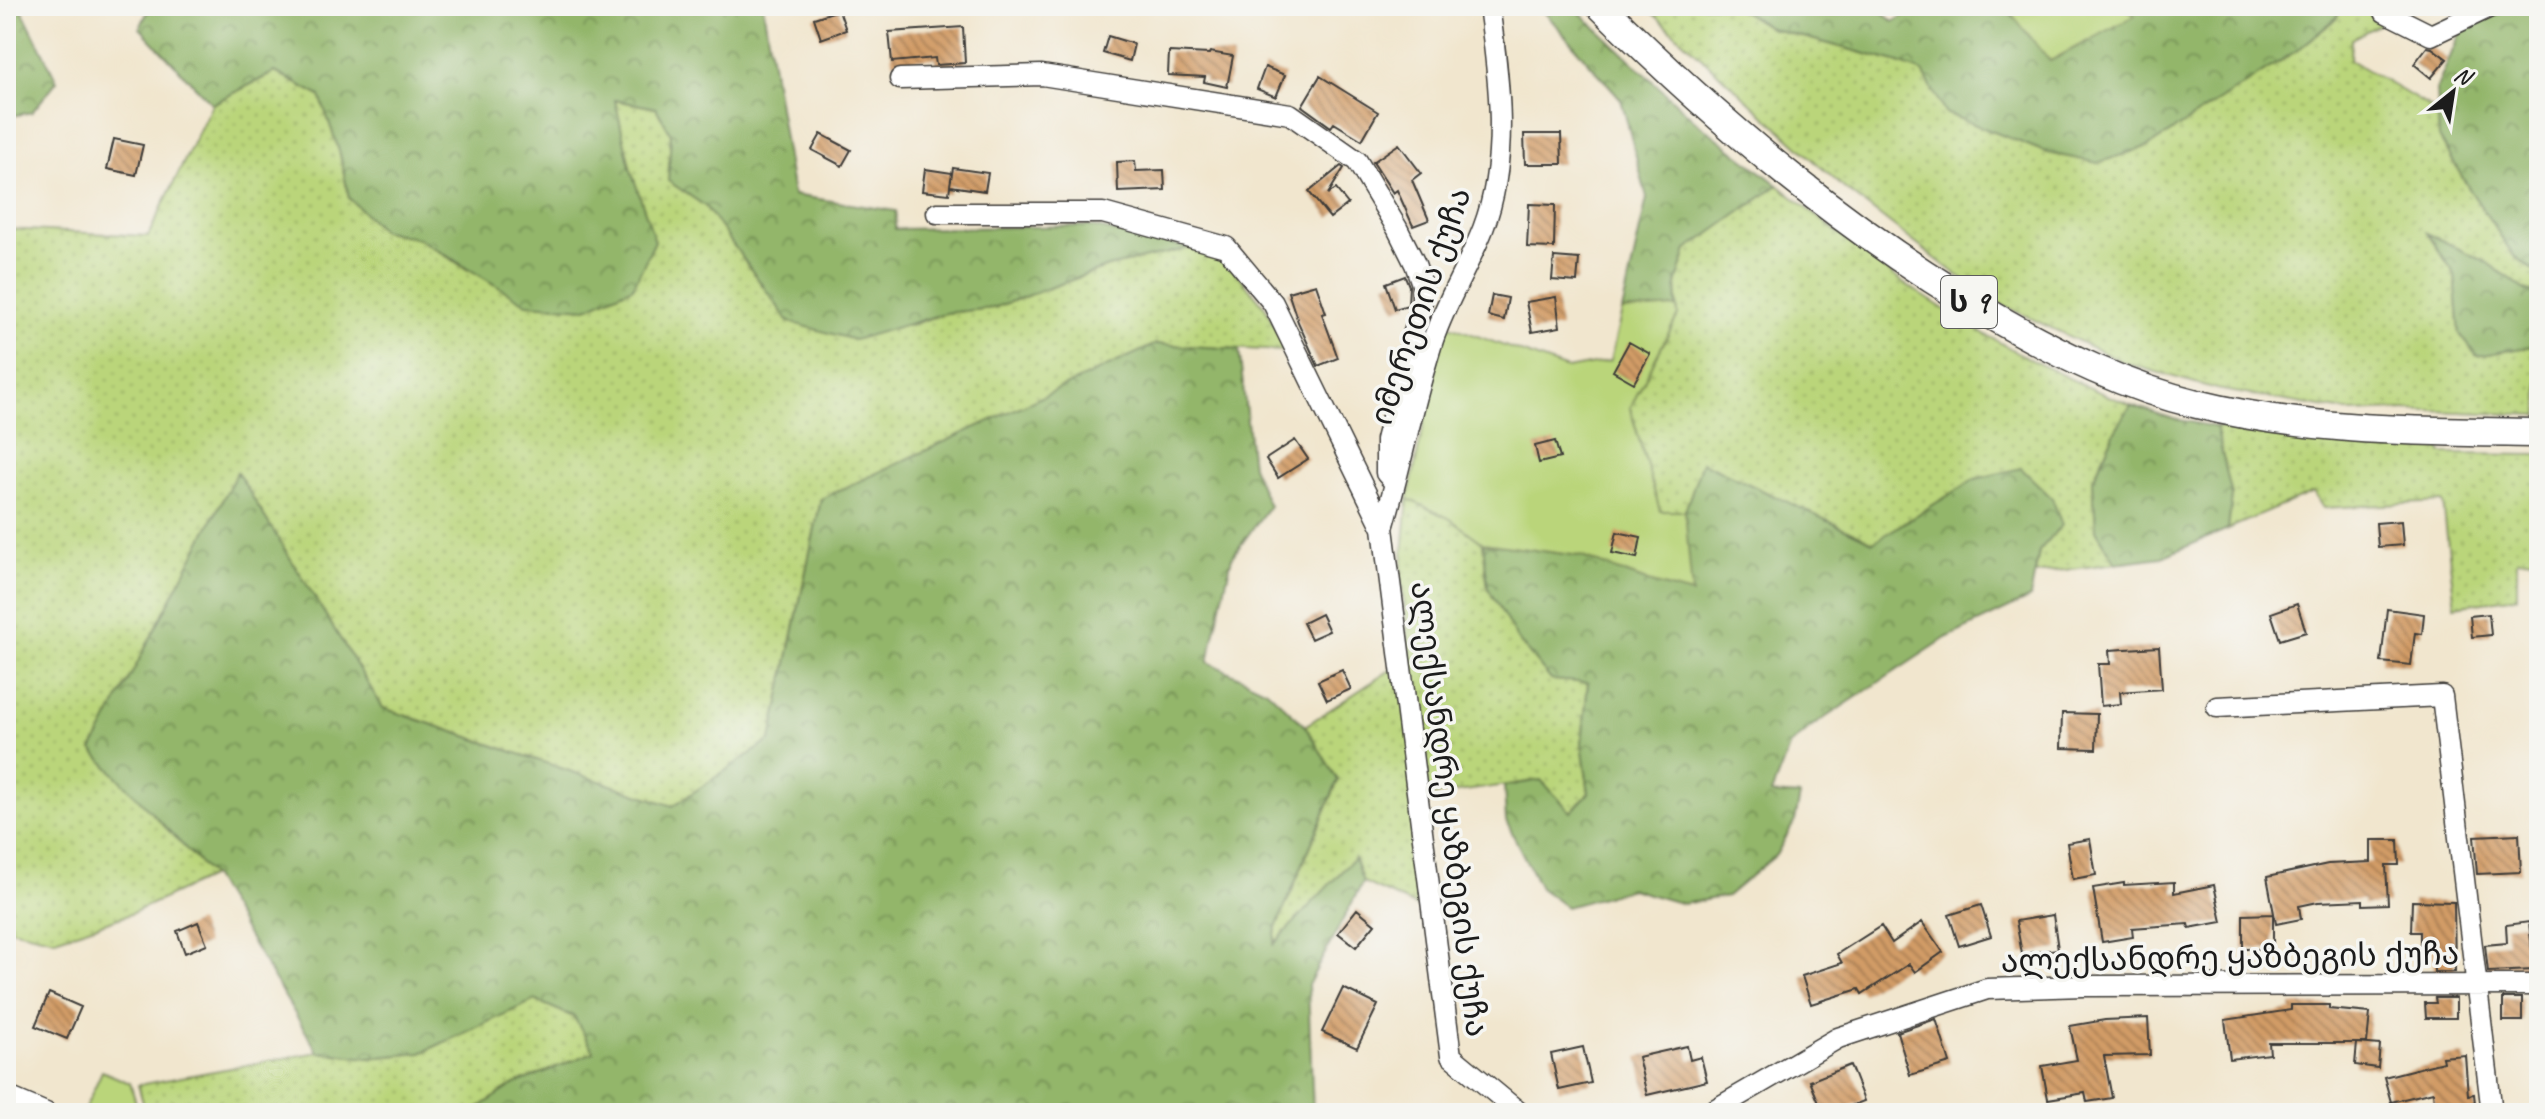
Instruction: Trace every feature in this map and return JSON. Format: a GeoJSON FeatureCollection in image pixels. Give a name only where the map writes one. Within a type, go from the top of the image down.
{"type":"FeatureCollection","features":[{"type":"Feature","properties":{"kind":"highway","name":"ს 9"},"geometry":{"type":"LineString","coordinates":[[1606,7],[1684,85],[1845,220],[1935,283],[2035,341],[2077,361],[2160,394],[2243,414],[2375,429],[2539,433]]}},
{"type":"Feature","properties":{"kind":"street","name":"იმერეთის ქუჩა"},"geometry":{"type":"LineString","coordinates":[[1383,528],[1433,342],[1484,228],[1492,199],[1499,145],[1499,100],[1489,6]]}},
{"type":"Feature","properties":{"kind":"street"},"geometry":{"type":"LineString","coordinates":[[2383,6],[2385,12],[2431,35],[2492,6]]}},
{"type":"Feature","properties":{"kind":"street"},"geometry":{"type":"LineString","coordinates":[[900,79],[1042,75],[1290,114],[1357,161],[1397,228],[1422,284],[1422,301],[1401,373],[1384,450],[1386,473],[1395,483]]}},
{"type":"Feature","properties":{"kind":"street"},"geometry":{"type":"LineString","coordinates":[[937,213],[1103,213],[1226,247],[1273,303],[1383,528]]}},
{"type":"Feature","properties":{"kind":"street","name":"ალექსანდრე ყაზბეგის ქუჩა"},"geometry":{"type":"LineString","coordinates":[[1383,528],[1451,1056],[1520,1113]]}},
{"type":"Feature","properties":{"kind":"street"},"geometry":{"type":"LineString","coordinates":[[2217,707],[2442,696],[2492,1113]]}},
{"type":"Feature","properties":{"kind":"street","name":"ალექსანდრე ყაზბეგის ქუჩა"},"geometry":{"type":"LineString","coordinates":[[1709,1113],[1838,1038],[1987,989],[2539,985]]}},
{"type":"Feature","properties":{"kind":"street"},"geometry":{"type":"LineString","coordinates":[[6,1096],[46,1113]]}},
{"type":"Feature","properties":{"kind":"green space"},"geometry":{"type":"Polygon","coordinates":[[[6,6],[21,8],[57,81],[32,112],[6,117],[6,6]]]}},
{"type":"Feature","properties":{"kind":"green space"},"geometry":{"type":"Polygon","coordinates":[[[150,6],[763,6],[793,195],[896,211],[895,229],[1088,226],[1190,248],[1108,267],[993,308],[946,313],[854,340],[789,322],[705,206],[668,181],[671,134],[656,108],[615,100],[630,167],[655,241],[633,287],[587,308],[527,304],[419,239],[381,230],[349,198],[340,154],[320,96],[275,72],[212,104],[140,28],[150,6]]]}},
{"type":"Feature","properties":{"kind":"green space"},"geometry":{"type":"Polygon","coordinates":[[[1539,6],[1573,6],[1694,120],[1778,185],[1687,250],[1676,284],[1677,307],[1622,311],[1647,198],[1621,99],[1539,6]]]}},
{"type":"Feature","properties":{"kind":"green space"},"geometry":{"type":"Polygon","coordinates":[[[1645,6],[1734,6],[1770,28],[1896,62],[1923,72],[1945,113],[2048,153],[2149,146],[2299,49],[2336,19],[2343,6],[2400,6],[2382,23],[2351,39],[2350,60],[2438,112],[2439,137],[2468,187],[2514,256],[2539,274],[2539,294],[2527,291],[2486,262],[2428,234],[2455,274],[2460,334],[2477,356],[2539,345],[2539,415],[2402,410],[2351,412],[2216,389],[2125,363],[1984,296],[1845,189],[1645,6]]]}},
{"type":"Feature","properties":{"kind":"green space"},"geometry":{"type":"Polygon","coordinates":[[[1735,6],[1876,6],[1893,22],[1919,6],[2005,6],[2050,61],[2134,16],[2124,6],[2343,6],[2336,18],[2299,49],[2149,146],[2098,163],[2048,153],[1945,113],[1923,72],[1770,28],[1735,6]]]}},
{"type":"Feature","properties":{"kind":"green space"},"geometry":{"type":"Polygon","coordinates":[[[2005,6],[2124,6],[2135,16],[2050,61],[2005,6]]]}},
{"type":"Feature","properties":{"kind":"green space"},"geometry":{"type":"Polygon","coordinates":[[[2516,6],[2539,6],[2539,274],[2514,256],[2439,137],[2436,90],[2461,31],[2516,6]]]}},
{"type":"Feature","properties":{"kind":"green space"},"geometry":{"type":"Polygon","coordinates":[[[275,72],[321,96],[340,154],[349,198],[381,230],[419,239],[468,270],[630,167],[615,100],[656,108],[671,134],[669,181],[705,206],[789,322],[908,326],[946,313],[993,308],[1108,267],[1190,248],[1226,260],[1265,307],[1286,351],[1156,345],[821,499],[771,740],[673,806],[383,708],[237,473],[93,750],[212,876],[128,915],[55,939],[6,928],[6,229],[148,236],[212,104],[275,72]]]}},
{"type":"Feature","properties":{"kind":"green space"},"geometry":{"type":"Polygon","coordinates":[[[1778,185],[1883,268],[1944,310],[2049,369],[2131,405],[2115,431],[2093,480],[2096,530],[2116,563],[2035,574],[2039,551],[1873,542],[1703,463],[1685,511],[1660,512],[1630,407],[1678,315],[1676,284],[1687,250],[1778,185]]]}},
{"type":"Feature","properties":{"kind":"green space"},"geometry":{"type":"Polygon","coordinates":[[[2427,233],[2486,262],[2527,291],[2539,294],[2539,345],[2477,356],[2460,334],[2455,274],[2427,233]]]}},
{"type":"Feature","properties":{"kind":"green space"},"geometry":{"type":"Polygon","coordinates":[[[1677,307],[1678,315],[1630,408],[1660,511],[1685,511],[1692,594],[1652,583],[1580,556],[1483,543],[1449,518],[1408,499],[1445,324],[1567,369],[1610,361],[1622,311],[1677,307]]]}},
{"type":"Feature","properties":{"kind":"green space"},"geometry":{"type":"Polygon","coordinates":[[[1156,344],[1239,349],[1252,466],[1269,506],[1232,557],[1208,662],[1267,690],[1305,726],[1338,780],[1276,928],[1274,944],[1354,858],[1363,882],[1308,985],[1313,1113],[471,1113],[513,1085],[594,1052],[574,1017],[535,1000],[421,1053],[368,1058],[318,1052],[212,876],[92,750],[237,472],[383,708],[673,806],[771,740],[821,499],[1156,344]]]}},
{"type":"Feature","properties":{"kind":"green space"},"geometry":{"type":"Polygon","coordinates":[[[2131,405],[2174,419],[2216,427],[2232,496],[2228,529],[2162,557],[2116,563],[2096,530],[2093,480],[2115,431],[2131,405]]]}},
{"type":"Feature","properties":{"kind":"green space"},"geometry":{"type":"Polygon","coordinates":[[[2216,427],[2285,435],[2439,441],[2442,454],[2539,455],[2539,558],[2517,560],[2517,597],[2455,606],[2443,502],[2323,508],[2313,492],[2228,529],[2232,496],[2216,427]]]}},
{"type":"Feature","properties":{"kind":"green space"},"geometry":{"type":"Polygon","coordinates":[[[1702,462],[1873,542],[1975,479],[2021,468],[2052,498],[2062,525],[2039,551],[2030,598],[1946,638],[1814,725],[1790,745],[1771,794],[1800,796],[1795,821],[1776,855],[1727,896],[1683,904],[1631,889],[1566,907],[1540,888],[1506,821],[1504,786],[1541,780],[1571,812],[1589,793],[1582,743],[1588,683],[1551,680],[1517,639],[1488,588],[1483,543],[1580,556],[1691,594],[1685,511],[1702,462]]]}},
{"type":"Feature","properties":{"kind":"green space"},"geometry":{"type":"Polygon","coordinates":[[[1408,499],[1449,518],[1483,543],[1488,589],[1588,683],[1582,743],[1589,793],[1571,813],[1541,780],[1430,796],[1411,792],[1424,910],[1363,882],[1354,858],[1274,946],[1276,928],[1338,781],[1305,726],[1392,669],[1411,665],[1401,575],[1408,499]]]}},
{"type":"Feature","properties":{"kind":"green space"},"geometry":{"type":"Polygon","coordinates":[[[535,1000],[574,1017],[595,1052],[513,1085],[471,1113],[146,1113],[138,1085],[318,1052],[368,1058],[421,1053],[535,1000]]]}},
{"type":"Feature","properties":{"kind":"green space"},"geometry":{"type":"Polygon","coordinates":[[[102,1071],[130,1083],[139,1113],[83,1113],[102,1071]]]}},
{"type":"Feature","properties":{"kind":"building"},"geometry":{"type":"Polygon","coordinates":[[[839,10],[846,30],[821,39],[814,18],[839,10]]]}},
{"type":"Feature","properties":{"kind":"building"},"geometry":{"type":"Polygon","coordinates":[[[963,27],[965,63],[936,65],[935,58],[892,62],[889,32],[963,27]]]}},
{"type":"Feature","properties":{"kind":"building"},"geometry":{"type":"Polygon","coordinates":[[[1108,36],[1134,44],[1130,61],[1103,53],[1108,36]]]}},
{"type":"Feature","properties":{"kind":"building"},"geometry":{"type":"Polygon","coordinates":[[[2427,47],[2447,59],[2431,78],[2414,64],[2427,47]]]}},
{"type":"Feature","properties":{"kind":"building"},"geometry":{"type":"Polygon","coordinates":[[[1169,52],[1210,52],[1233,56],[1227,87],[1204,82],[1205,77],[1168,75],[1169,52]]]}},
{"type":"Feature","properties":{"kind":"building"},"geometry":{"type":"Polygon","coordinates":[[[1265,67],[1285,75],[1276,97],[1257,89],[1265,67]]]}},
{"type":"Feature","properties":{"kind":"building"},"geometry":{"type":"Polygon","coordinates":[[[1320,76],[1378,112],[1362,140],[1334,123],[1331,127],[1302,106],[1320,76]]]}},
{"type":"Feature","properties":{"kind":"building"},"geometry":{"type":"Polygon","coordinates":[[[821,134],[851,150],[842,166],[812,150],[821,134]]]}},
{"type":"Feature","properties":{"kind":"building"},"geometry":{"type":"Polygon","coordinates":[[[1524,134],[1561,134],[1562,164],[1525,164],[1524,134]]]}},
{"type":"Feature","properties":{"kind":"building"},"geometry":{"type":"Polygon","coordinates":[[[114,139],[143,145],[136,175],[107,169],[114,139]]]}},
{"type":"Feature","properties":{"kind":"building"},"geometry":{"type":"Polygon","coordinates":[[[1399,144],[1421,173],[1412,180],[1429,220],[1413,226],[1397,190],[1393,193],[1373,162],[1399,144]]]}},
{"type":"Feature","properties":{"kind":"building"},"geometry":{"type":"Polygon","coordinates":[[[1135,161],[1136,171],[1164,170],[1165,190],[1118,192],[1117,162],[1135,161]]]}},
{"type":"Feature","properties":{"kind":"building"},"geometry":{"type":"Polygon","coordinates":[[[1341,166],[1344,168],[1328,194],[1336,189],[1348,204],[1330,218],[1309,192],[1341,166]]]}},
{"type":"Feature","properties":{"kind":"building"},"geometry":{"type":"Polygon","coordinates":[[[953,168],[988,173],[985,191],[950,186],[949,194],[922,191],[925,169],[952,173],[950,185],[953,168]]]}},
{"type":"Feature","properties":{"kind":"building"},"geometry":{"type":"Polygon","coordinates":[[[1529,204],[1555,205],[1554,248],[1527,247],[1529,204]]]}},
{"type":"Feature","properties":{"kind":"building"},"geometry":{"type":"Polygon","coordinates":[[[1554,257],[1579,259],[1577,282],[1552,280],[1554,257]]]}},
{"type":"Feature","properties":{"kind":"building"},"geometry":{"type":"Polygon","coordinates":[[[1405,276],[1409,286],[1408,305],[1395,309],[1386,283],[1405,276]]]}},
{"type":"Feature","properties":{"kind":"building"},"geometry":{"type":"Polygon","coordinates":[[[1316,284],[1326,313],[1322,314],[1338,358],[1318,366],[1288,292],[1316,284]]]}},
{"type":"Feature","properties":{"kind":"building"},"geometry":{"type":"Polygon","coordinates":[[[1492,295],[1508,298],[1504,320],[1488,316],[1492,295]]]}},
{"type":"Feature","properties":{"kind":"building"},"geometry":{"type":"Polygon","coordinates":[[[1556,297],[1560,327],[1532,332],[1526,302],[1556,297]]]}},
{"type":"Feature","properties":{"kind":"building"},"geometry":{"type":"Polygon","coordinates":[[[1629,342],[1650,354],[1634,383],[1613,371],[1629,342]]]}},
{"type":"Feature","properties":{"kind":"building"},"geometry":{"type":"Polygon","coordinates":[[[1295,440],[1308,459],[1278,478],[1266,459],[1295,440]]]}},
{"type":"Feature","properties":{"kind":"building"},"geometry":{"type":"Polygon","coordinates":[[[1555,441],[1560,458],[1539,463],[1535,446],[1555,441]]]}},
{"type":"Feature","properties":{"kind":"building"},"geometry":{"type":"Polygon","coordinates":[[[2401,521],[2403,545],[2378,547],[2376,523],[2401,521]]]}},
{"type":"Feature","properties":{"kind":"building"},"geometry":{"type":"Polygon","coordinates":[[[1617,532],[1641,537],[1637,558],[1612,553],[1617,532]]]}},
{"type":"Feature","properties":{"kind":"building"},"geometry":{"type":"Polygon","coordinates":[[[2297,604],[2306,632],[2280,640],[2271,613],[2297,604]]]}},
{"type":"Feature","properties":{"kind":"building"},"geometry":{"type":"Polygon","coordinates":[[[2387,609],[2424,614],[2422,634],[2415,633],[2411,665],[2381,662],[2387,609]]]}},
{"type":"Feature","properties":{"kind":"building"},"geometry":{"type":"Polygon","coordinates":[[[1321,614],[1329,631],[1311,639],[1303,623],[1321,614]]]}},
{"type":"Feature","properties":{"kind":"building"},"geometry":{"type":"Polygon","coordinates":[[[2489,614],[2491,635],[2472,637],[2470,616],[2489,614]]]}},
{"type":"Feature","properties":{"kind":"building"},"geometry":{"type":"Polygon","coordinates":[[[2159,647],[2162,689],[2120,692],[2121,704],[2101,706],[2098,664],[2110,664],[2109,650],[2159,647]]]}},
{"type":"Feature","properties":{"kind":"building"},"geometry":{"type":"Polygon","coordinates":[[[1342,670],[1351,689],[1327,700],[1318,681],[1342,670]]]}},
{"type":"Feature","properties":{"kind":"building"},"geometry":{"type":"Polygon","coordinates":[[[2062,713],[2097,714],[2096,749],[2061,748],[2062,713]]]}},
{"type":"Feature","properties":{"kind":"building"},"geometry":{"type":"Polygon","coordinates":[[[2519,834],[2521,872],[2477,874],[2474,836],[2519,834]]]}},
{"type":"Feature","properties":{"kind":"building"},"geometry":{"type":"Polygon","coordinates":[[[2090,839],[2096,875],[2073,879],[2067,843],[2090,839]]]}},
{"type":"Feature","properties":{"kind":"building"},"geometry":{"type":"Polygon","coordinates":[[[2371,840],[2398,840],[2399,865],[2386,865],[2388,904],[2363,905],[2363,900],[2318,902],[2299,906],[2301,919],[2276,924],[2267,877],[2328,864],[2371,862],[2371,840]]]}},
{"type":"Feature","properties":{"kind":"building"},"geometry":{"type":"Polygon","coordinates":[[[2174,882],[2174,893],[2214,885],[2222,922],[2189,928],[2188,924],[2132,928],[2133,937],[2102,942],[2093,888],[2124,883],[2174,882]]]}},
{"type":"Feature","properties":{"kind":"building"},"geometry":{"type":"Polygon","coordinates":[[[2412,901],[2454,902],[2455,972],[2434,972],[2433,946],[2420,946],[2420,932],[2411,932],[2412,901]]]}},
{"type":"Feature","properties":{"kind":"building"},"geometry":{"type":"Polygon","coordinates":[[[1981,905],[1991,936],[1959,946],[1949,915],[1981,905]]]}},
{"type":"Feature","properties":{"kind":"building"},"geometry":{"type":"Polygon","coordinates":[[[1357,909],[1375,924],[1356,947],[1338,933],[1357,909]]]}},
{"type":"Feature","properties":{"kind":"building"},"geometry":{"type":"Polygon","coordinates":[[[2273,914],[2273,949],[2243,949],[2243,915],[2273,914]]]}},
{"type":"Feature","properties":{"kind":"building"},"geometry":{"type":"Polygon","coordinates":[[[2053,915],[2058,949],[2022,954],[2016,921],[2053,915]]]}},
{"type":"Feature","properties":{"kind":"building"},"geometry":{"type":"Polygon","coordinates":[[[198,922],[207,944],[185,953],[177,931],[198,922]]]}},
{"type":"Feature","properties":{"kind":"building"},"geometry":{"type":"Polygon","coordinates":[[[1922,922],[1943,952],[1915,972],[1909,964],[1862,994],[1859,989],[1811,1004],[1802,976],[1842,963],[1837,954],[1881,926],[1892,943],[1922,922]]]}},
{"type":"Feature","properties":{"kind":"building"},"geometry":{"type":"Polygon","coordinates":[[[2529,922],[2534,970],[2488,972],[2485,945],[2507,943],[2506,925],[2529,922]]]}},
{"type":"Feature","properties":{"kind":"building"},"geometry":{"type":"Polygon","coordinates":[[[1343,988],[1378,1005],[1357,1048],[1322,1032],[1343,988]]]}},
{"type":"Feature","properties":{"kind":"building"},"geometry":{"type":"Polygon","coordinates":[[[49,993],[81,1007],[67,1039],[35,1026],[49,993]]]}},
{"type":"Feature","properties":{"kind":"building"},"geometry":{"type":"Polygon","coordinates":[[[2435,998],[2456,998],[2456,1018],[2426,1018],[2425,1003],[2436,1003],[2435,998]]]}},
{"type":"Feature","properties":{"kind":"building"},"geometry":{"type":"Polygon","coordinates":[[[2503,998],[2522,998],[2522,1021],[2503,1021],[2503,998]]]}},
{"type":"Feature","properties":{"kind":"building"},"geometry":{"type":"Polygon","coordinates":[[[2291,1005],[2329,1005],[2329,1009],[2370,1013],[2367,1043],[2269,1043],[2270,1054],[2230,1059],[2225,1020],[2291,1010],[2291,1005]]]}},
{"type":"Feature","properties":{"kind":"building"},"geometry":{"type":"Polygon","coordinates":[[[2148,1018],[2150,1055],[2104,1056],[2112,1098],[2087,1102],[2085,1093],[2048,1099],[2042,1066],[2077,1060],[2070,1026],[2148,1018]]]}},
{"type":"Feature","properties":{"kind":"building"},"geometry":{"type":"Polygon","coordinates":[[[1936,1019],[1950,1063],[1910,1075],[1897,1032],[1936,1019]]]}},
{"type":"Feature","properties":{"kind":"building"},"geometry":{"type":"Polygon","coordinates":[[[2357,1043],[2380,1045],[2378,1068],[2355,1065],[2357,1043]]]}},
{"type":"Feature","properties":{"kind":"building"},"geometry":{"type":"Polygon","coordinates":[[[1687,1046],[1690,1060],[1701,1057],[1707,1081],[1647,1095],[1638,1057],[1687,1046]]]}},
{"type":"Feature","properties":{"kind":"building"},"geometry":{"type":"Polygon","coordinates":[[[1583,1047],[1591,1083],[1559,1090],[1551,1054],[1583,1047]]]}},
{"type":"Feature","properties":{"kind":"building"},"geometry":{"type":"Polygon","coordinates":[[[2465,1055],[2468,1095],[2474,1094],[2476,1113],[2435,1113],[2433,1092],[2391,1102],[2384,1077],[2443,1062],[2442,1057],[2465,1055]]]}},
{"type":"Feature","properties":{"kind":"building"},"geometry":{"type":"Polygon","coordinates":[[[1850,1065],[1864,1101],[1833,1113],[1823,1113],[1810,1081],[1850,1065]]]}}]}
